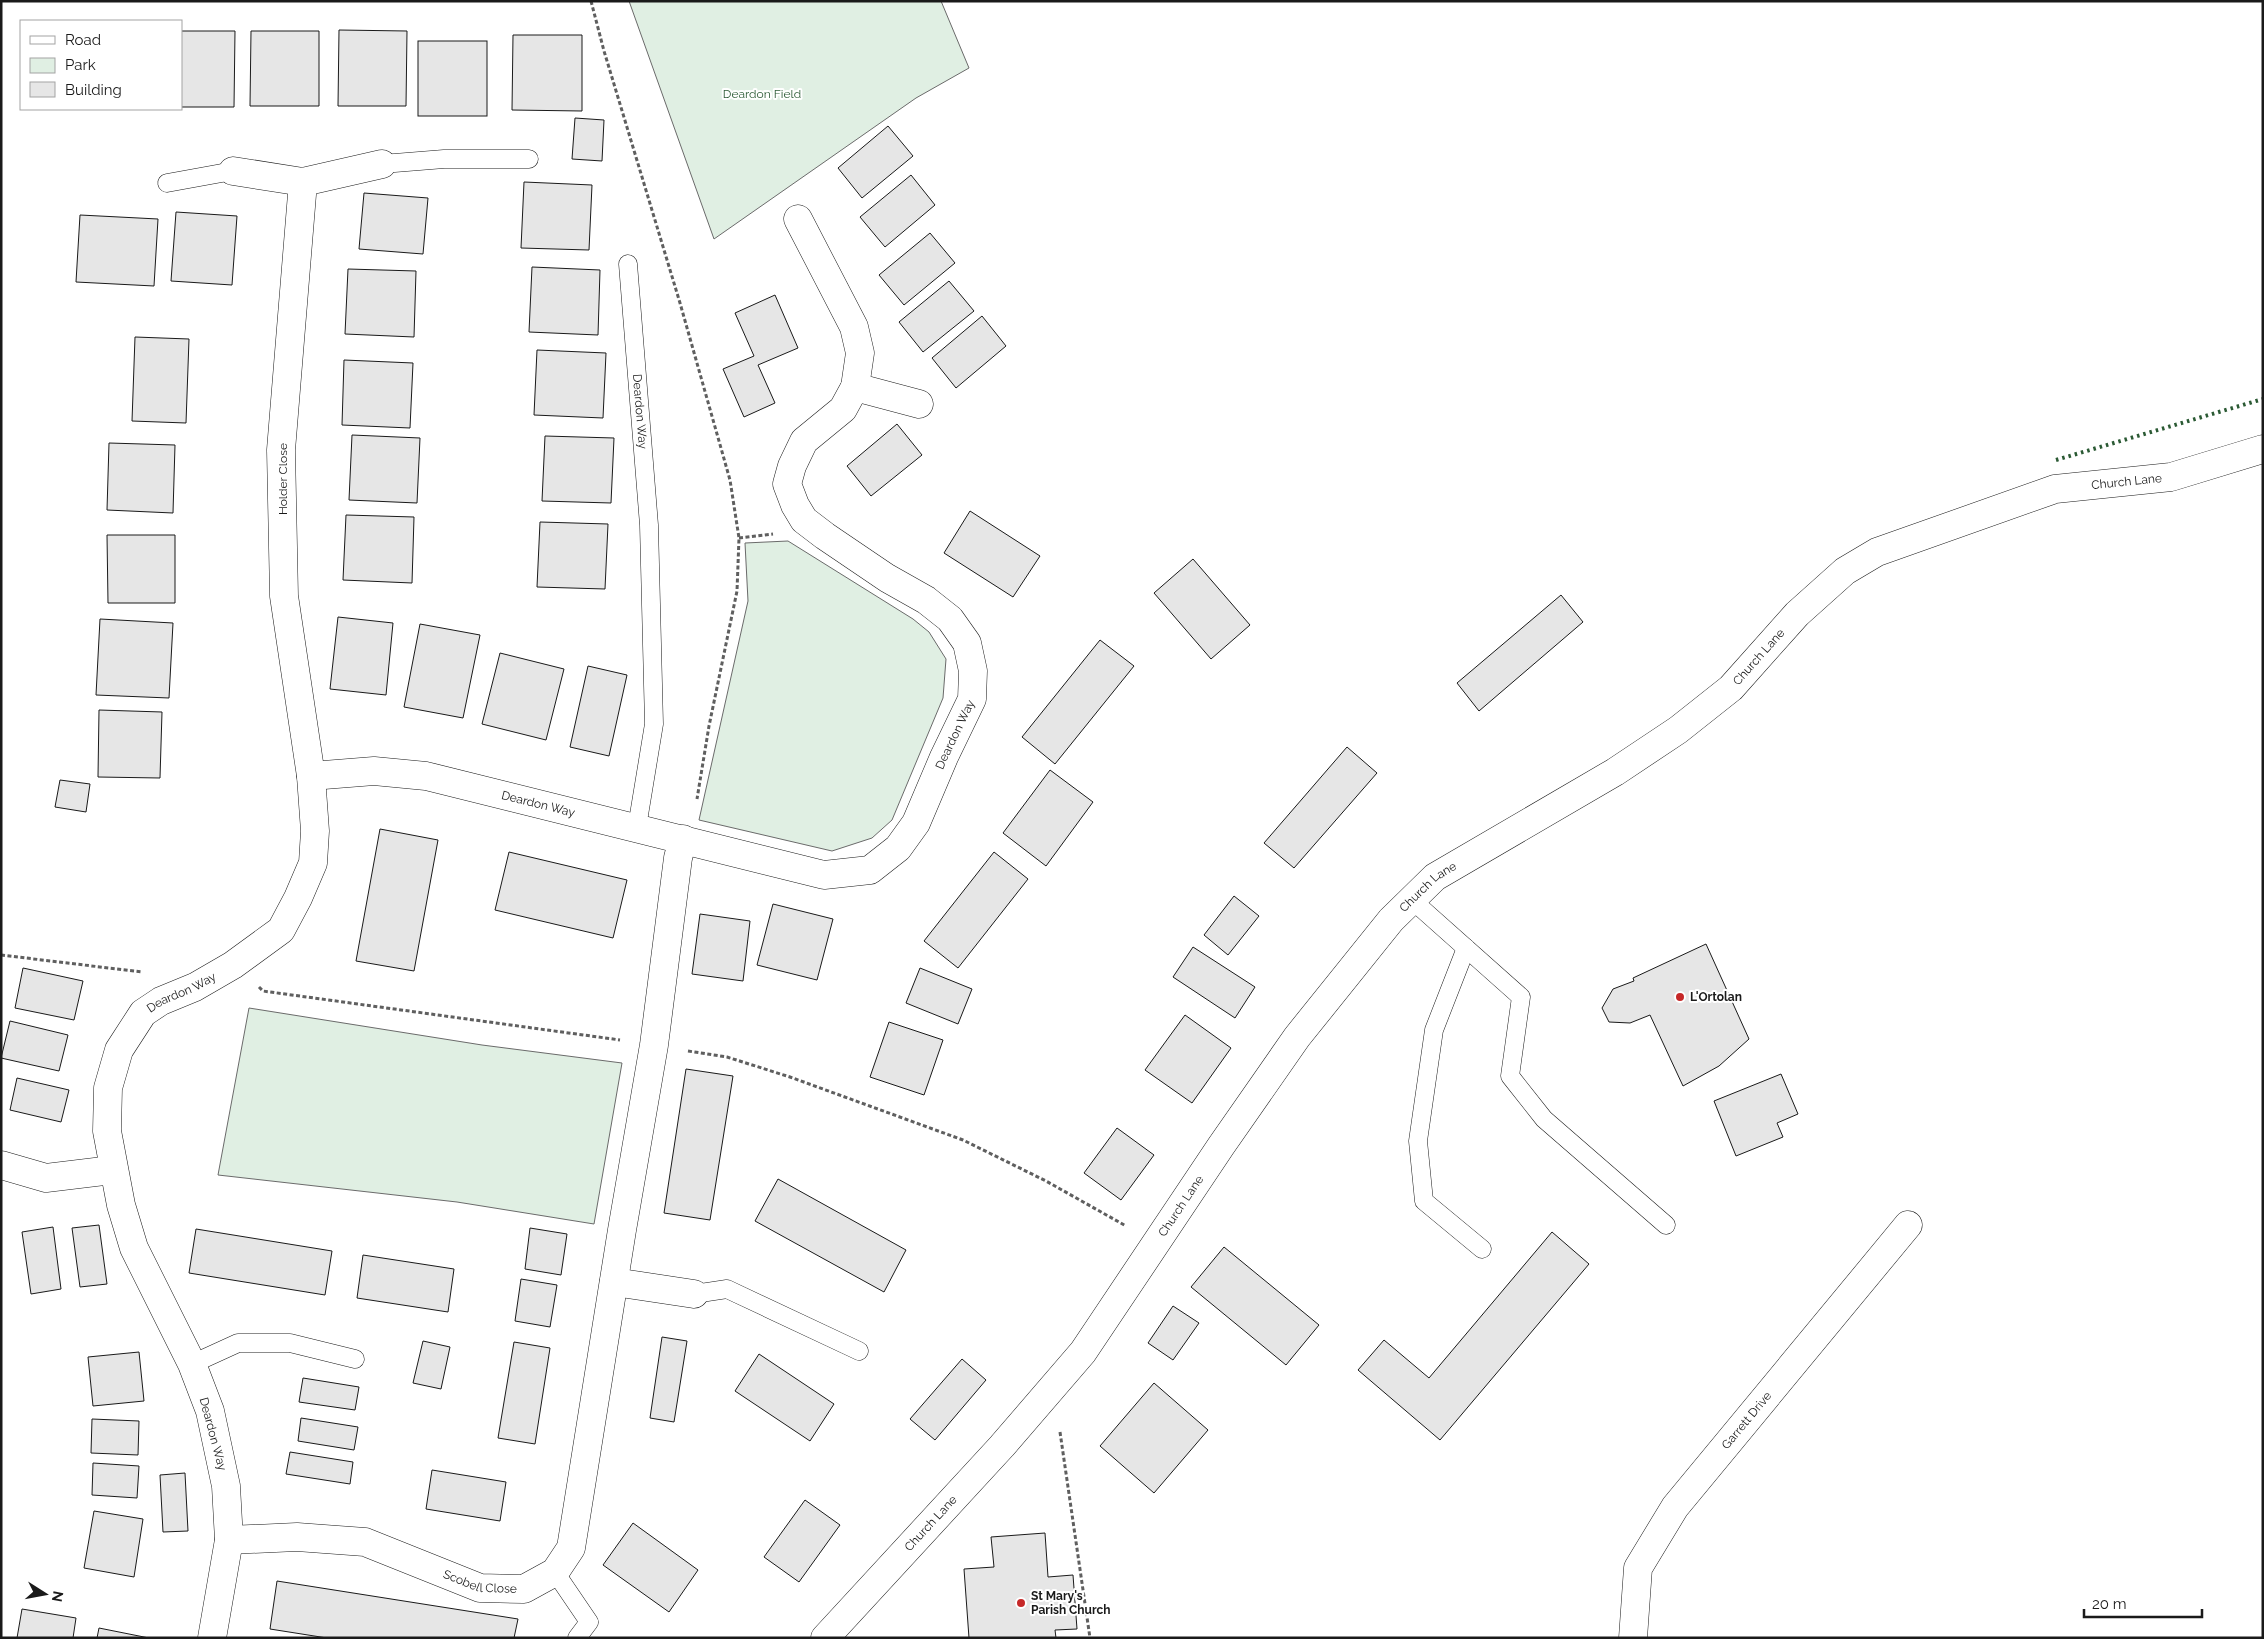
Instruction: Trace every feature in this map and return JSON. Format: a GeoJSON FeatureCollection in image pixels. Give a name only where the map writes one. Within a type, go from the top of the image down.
{"type":"FeatureCollection","features":[{"type":"Feature","properties":{"kind":"street"},"geometry":{"type":"LineString","coordinates":[[233,171],[303,182],[382,164]]}},
{"type":"Feature","properties":{"kind":"street","name":"Holder Close"},"geometry":{"type":"LineString","coordinates":[[303,182],[282,450],[282,489],[284,596],[311,776]]}},
{"type":"Feature","properties":{"kind":"street","name":"Deardon Way"},"geometry":{"type":"LineString","coordinates":[[212,1638],[228,1540],[226,1486],[210,1411],[192,1364],[134,1248],[112,1170],[107,1131],[108,1088],[119,1050],[143,1013],[161,1001],[195,986],[233,965],[281,930],[298,898],[313,863],[315,831],[311,776],[374,772],[426,776],[824,875],[870,870],[898,848],[916,823],[944,757],[972,699],[973,671],[967,643],[950,619],[926,600],[887,578],[804,520],[795,505],[787,484],[792,466],[804,441],[843,409],[855,387],[860,353],[854,327],[798,219]]}},
{"type":"Feature","properties":{"kind":"street"},"geometry":{"type":"LineString","coordinates":[[855,387],[919,404]]}},
{"type":"Feature","properties":{"kind":"street","name":"Church Lane"},"geometry":{"type":"LineString","coordinates":[[825,1638],[1083,1352],[1221,1146],[1297,1037],[1390,920],[1435,877],[1615,772],[1678,730],[1731,688],[1797,614],[1838,577],[1877,552],[2055,489],[2171,477],[2263,449]]}},
{"type":"Feature","properties":{"kind":"street","name":"Scobell Close"},"geometry":{"type":"LineString","coordinates":[[228,1540],[297,1537],[365,1542],[480,1588],[524,1589],[555,1572],[571,1548],[654,1045],[678,858],[683,839]]}},
{"type":"Feature","properties":{"kind":"street"},"geometry":{"type":"LineString","coordinates":[[1,1165],[46,1178],[112,1170]]}},
{"type":"Feature","properties":{"kind":"street","name":"Garrett Drive"},"geometry":{"type":"LineString","coordinates":[[1633,1638],[1638,1568],[1675,1506],[1908,1225]]}},
{"type":"Feature","properties":{"kind":"street"},"geometry":{"type":"LineString","coordinates":[[614,1282],[694,1294]]}},
{"type":"Feature","properties":{"kind":"lane"},"geometry":{"type":"LineString","coordinates":[[382,164],[444,159],[529,158]]}},
{"type":"Feature","properties":{"kind":"lane"},"geometry":{"type":"LineString","coordinates":[[167,183],[233,171]]}},
{"type":"Feature","properties":{"kind":"lane","name":"Deardon Way"},"geometry":{"type":"LineString","coordinates":[[628,264],[649,525],[654,724],[637,827]]}},
{"type":"Feature","properties":{"kind":"lane"},"geometry":{"type":"LineString","coordinates":[[1412,900],[1521,997],[1510,1076],[1544,1120],[1666,1225]]}},
{"type":"Feature","properties":{"kind":"lane"},"geometry":{"type":"LineString","coordinates":[[1466,948],[1434,1030],[1418,1141],[1424,1201],[1482,1249]]}},
{"type":"Feature","properties":{"kind":"lane"},"geometry":{"type":"LineString","coordinates":[[694,1294],[727,1289],[860,1351]]}},
{"type":"Feature","properties":{"kind":"lane"},"geometry":{"type":"LineString","coordinates":[[192,1364],[238,1343],[290,1343],[355,1359]]}},
{"type":"Feature","properties":{"kind":"lane"},"geometry":{"type":"LineString","coordinates":[[555,1572],[589,1622],[577,1638]]}},
{"type":"Feature","properties":{"kind":"path"},"geometry":{"type":"LineString","coordinates":[[591,1],[730,480],[739,538],[738,591],[709,726],[697,798]]}},
{"type":"Feature","properties":{"kind":"path"},"geometry":{"type":"LineString","coordinates":[[1,955],[148,973]]}},
{"type":"Feature","properties":{"kind":"path"},"geometry":{"type":"LineString","coordinates":[[233,965],[263,991],[654,1045],[727,1057],[790,1077],[963,1140],[1046,1182],[1157,1243]]}},
{"type":"Feature","properties":{"kind":"path"},"geometry":{"type":"LineString","coordinates":[[1053,1387],[1090,1638]]}},
{"type":"Feature","properties":{"kind":"green space","name":"Deardon Field"},"geometry":{"type":"Polygon","coordinates":[[[629,1],[941,1],[969,68],[916,98],[714,239],[629,1]]]}},
{"type":"Feature","properties":{"kind":"green space"},"geometry":{"type":"Polygon","coordinates":[[[788,541],[913,619],[929,632],[946,659],[943,698],[892,820],[872,838],[832,851],[699,820],[748,601],[745,543],[788,541]]]}},
{"type":"Feature","properties":{"kind":"green space"},"geometry":{"type":"Polygon","coordinates":[[[249,1008],[482,1045],[622,1063],[594,1224],[457,1202],[218,1175],[249,1008]]]}},
{"type":"Feature","properties":{"kind":"building"},"geometry":{"type":"Polygon","coordinates":[[[339,30],[407,31],[406,106],[338,106],[339,30]]]}},
{"type":"Feature","properties":{"kind":"building"},"geometry":{"type":"Polygon","coordinates":[[[182,31],[235,31],[234,107],[182,107],[182,31]]]}},
{"type":"Feature","properties":{"kind":"building"},"geometry":{"type":"Polygon","coordinates":[[[251,31],[319,31],[319,106],[250,106],[251,31]]]}},
{"type":"Feature","properties":{"kind":"building"},"geometry":{"type":"Polygon","coordinates":[[[513,35],[582,35],[582,111],[512,110],[513,35]]]}},
{"type":"Feature","properties":{"kind":"building"},"geometry":{"type":"Polygon","coordinates":[[[418,41],[487,41],[487,116],[418,116],[418,41]]]}},
{"type":"Feature","properties":{"kind":"building"},"geometry":{"type":"Polygon","coordinates":[[[575,118],[604,120],[602,161],[572,159],[575,118]]]}},
{"type":"Feature","properties":{"kind":"building"},"geometry":{"type":"Polygon","coordinates":[[[888,126],[913,156],[862,198],[838,168],[888,126]]]}},
{"type":"Feature","properties":{"kind":"building"},"geometry":{"type":"Polygon","coordinates":[[[911,175],[935,205],[885,247],[860,217],[911,175]]]}},
{"type":"Feature","properties":{"kind":"building"},"geometry":{"type":"Polygon","coordinates":[[[524,182],[592,185],[589,250],[521,248],[524,182]]]}},
{"type":"Feature","properties":{"kind":"building"},"geometry":{"type":"Polygon","coordinates":[[[364,193],[428,198],[423,254],[359,249],[364,193]]]}},
{"type":"Feature","properties":{"kind":"building"},"geometry":{"type":"Polygon","coordinates":[[[176,212],[237,216],[232,285],[171,281],[176,212]]]}},
{"type":"Feature","properties":{"kind":"building"},"geometry":{"type":"Polygon","coordinates":[[[80,215],[158,219],[154,286],[76,282],[80,215]]]}},
{"type":"Feature","properties":{"kind":"building"},"geometry":{"type":"Polygon","coordinates":[[[930,233],[955,263],[904,305],[879,275],[930,233]]]}},
{"type":"Feature","properties":{"kind":"building"},"geometry":{"type":"Polygon","coordinates":[[[532,267],[600,270],[598,335],[529,332],[532,267]]]}},
{"type":"Feature","properties":{"kind":"building"},"geometry":{"type":"Polygon","coordinates":[[[348,269],[416,271],[414,337],[345,334],[348,269]]]}},
{"type":"Feature","properties":{"kind":"building"},"geometry":{"type":"Polygon","coordinates":[[[949,281],[974,311],[923,352],[899,322],[949,281]]]}},
{"type":"Feature","properties":{"kind":"building"},"geometry":{"type":"Polygon","coordinates":[[[775,295],[798,348],[758,365],[775,403],[744,417],[723,369],[754,356],[735,313],[775,295]]]}},
{"type":"Feature","properties":{"kind":"building"},"geometry":{"type":"Polygon","coordinates":[[[982,316],[1006,346],[956,388],[932,358],[982,316]]]}},
{"type":"Feature","properties":{"kind":"building"},"geometry":{"type":"Polygon","coordinates":[[[135,337],[189,339],[186,423],[132,421],[135,337]]]}},
{"type":"Feature","properties":{"kind":"building"},"geometry":{"type":"Polygon","coordinates":[[[537,350],[606,353],[603,418],[534,415],[537,350]]]}},
{"type":"Feature","properties":{"kind":"building"},"geometry":{"type":"Polygon","coordinates":[[[344,360],[413,363],[410,428],[342,425],[344,360]]]}},
{"type":"Feature","properties":{"kind":"building"},"geometry":{"type":"Polygon","coordinates":[[[897,424],[922,455],[871,496],[847,466],[897,424]]]}},
{"type":"Feature","properties":{"kind":"building"},"geometry":{"type":"Polygon","coordinates":[[[352,435],[420,438],[417,503],[349,500],[352,435]]]}},
{"type":"Feature","properties":{"kind":"building"},"geometry":{"type":"Polygon","coordinates":[[[545,436],[614,438],[611,503],[542,501],[545,436]]]}},
{"type":"Feature","properties":{"kind":"building"},"geometry":{"type":"Polygon","coordinates":[[[109,443],[175,445],[173,513],[107,510],[109,443]]]}},
{"type":"Feature","properties":{"kind":"building"},"geometry":{"type":"Polygon","coordinates":[[[970,511],[1040,556],[1013,597],[944,553],[970,511]]]}},
{"type":"Feature","properties":{"kind":"building"},"geometry":{"type":"Polygon","coordinates":[[[346,515],[414,517],[412,583],[343,580],[346,515]]]}},
{"type":"Feature","properties":{"kind":"building"},"geometry":{"type":"Polygon","coordinates":[[[540,522],[608,524],[605,589],[537,587],[540,522]]]}},
{"type":"Feature","properties":{"kind":"building"},"geometry":{"type":"Polygon","coordinates":[[[107,535],[175,535],[175,603],[108,603],[107,535]]]}},
{"type":"Feature","properties":{"kind":"building"},"geometry":{"type":"Polygon","coordinates":[[[1193,559],[1250,625],[1211,659],[1154,593],[1193,559]]]}},
{"type":"Feature","properties":{"kind":"building"},"geometry":{"type":"Polygon","coordinates":[[[1561,595],[1583,622],[1479,711],[1457,683],[1561,595]]]}},
{"type":"Feature","properties":{"kind":"building"},"geometry":{"type":"Polygon","coordinates":[[[338,617],[393,623],[386,695],[330,689],[338,617]]]}},
{"type":"Feature","properties":{"kind":"building"},"geometry":{"type":"Polygon","coordinates":[[[100,619],[173,623],[169,698],[96,695],[100,619]]]}},
{"type":"Feature","properties":{"kind":"building"},"geometry":{"type":"Polygon","coordinates":[[[420,624],[480,635],[463,718],[404,707],[420,624]]]}},
{"type":"Feature","properties":{"kind":"building"},"geometry":{"type":"Polygon","coordinates":[[[1100,640],[1134,666],[1055,764],[1022,737],[1100,640]]]}},
{"type":"Feature","properties":{"kind":"building"},"geometry":{"type":"Polygon","coordinates":[[[500,653],[564,669],[546,740],[482,724],[500,653]]]}},
{"type":"Feature","properties":{"kind":"building"},"geometry":{"type":"Polygon","coordinates":[[[588,666],[627,675],[609,756],[570,747],[588,666]]]}},
{"type":"Feature","properties":{"kind":"building"},"geometry":{"type":"Polygon","coordinates":[[[99,710],[162,712],[160,778],[98,777],[99,710]]]}},
{"type":"Feature","properties":{"kind":"building"},"geometry":{"type":"Polygon","coordinates":[[[1347,747],[1377,773],[1294,868],[1264,843],[1347,747]]]}},
{"type":"Feature","properties":{"kind":"building"},"geometry":{"type":"Polygon","coordinates":[[[1050,770],[1093,802],[1046,866],[1003,833],[1050,770]]]}},
{"type":"Feature","properties":{"kind":"building"},"geometry":{"type":"Polygon","coordinates":[[[60,780],[90,784],[86,812],[55,807],[60,780]]]}},
{"type":"Feature","properties":{"kind":"building"},"geometry":{"type":"Polygon","coordinates":[[[380,829],[438,840],[414,971],[356,961],[380,829]]]}},
{"type":"Feature","properties":{"kind":"building"},"geometry":{"type":"Polygon","coordinates":[[[509,852],[627,880],[613,938],[495,910],[509,852]]]}},
{"type":"Feature","properties":{"kind":"building"},"geometry":{"type":"Polygon","coordinates":[[[994,852],[1028,879],[958,968],[924,941],[994,852]]]}},
{"type":"Feature","properties":{"kind":"building"},"geometry":{"type":"Polygon","coordinates":[[[1234,896],[1259,916],[1228,955],[1204,935],[1234,896]]]}},
{"type":"Feature","properties":{"kind":"building"},"geometry":{"type":"Polygon","coordinates":[[[773,904],[833,919],[817,980],[757,965],[773,904]]]}},
{"type":"Feature","properties":{"kind":"building"},"geometry":{"type":"Polygon","coordinates":[[[700,914],[750,921],[743,981],[692,974],[700,914]]]}},
{"type":"Feature","properties":{"kind":"building"},"geometry":{"type":"Polygon","coordinates":[[[1706,944],[1749,1039],[1719,1066],[1683,1086],[1650,1015],[1630,1023],[1609,1022],[1602,1008],[1613,989],[1634,981],[1633,978],[1706,944]]]}},
{"type":"Feature","properties":{"kind":"building"},"geometry":{"type":"Polygon","coordinates":[[[1193,947],[1255,987],[1235,1018],[1173,977],[1193,947]]]}},
{"type":"Feature","properties":{"kind":"building"},"geometry":{"type":"Polygon","coordinates":[[[23,968],[83,981],[74,1020],[15,1008],[23,968]]]}},
{"type":"Feature","properties":{"kind":"building"},"geometry":{"type":"Polygon","coordinates":[[[920,968],[972,989],[958,1024],[906,1003],[920,968]]]}},
{"type":"Feature","properties":{"kind":"building"},"geometry":{"type":"Polygon","coordinates":[[[1185,1015],[1231,1048],[1192,1103],[1145,1070],[1185,1015]]]}},
{"type":"Feature","properties":{"kind":"building"},"geometry":{"type":"Polygon","coordinates":[[[10,1021],[68,1035],[59,1071],[1,1058],[10,1021]]]}},
{"type":"Feature","properties":{"kind":"building"},"geometry":{"type":"Polygon","coordinates":[[[889,1022],[943,1040],[924,1095],[870,1077],[889,1022]]]}},
{"type":"Feature","properties":{"kind":"building"},"geometry":{"type":"Polygon","coordinates":[[[686,1069],[733,1076],[710,1220],[664,1213],[686,1069]]]}},
{"type":"Feature","properties":{"kind":"building"},"geometry":{"type":"Polygon","coordinates":[[[1781,1074],[1798,1114],[1777,1123],[1783,1137],[1736,1156],[1714,1101],[1781,1074]]]}},
{"type":"Feature","properties":{"kind":"building"},"geometry":{"type":"Polygon","coordinates":[[[17,1078],[69,1090],[61,1122],[10,1110],[17,1078]]]}},
{"type":"Feature","properties":{"kind":"building"},"geometry":{"type":"Polygon","coordinates":[[[1117,1128],[1154,1155],[1121,1200],[1084,1173],[1117,1128]]]}},
{"type":"Feature","properties":{"kind":"building"},"geometry":{"type":"Polygon","coordinates":[[[778,1179],[906,1250],[884,1292],[755,1221],[778,1179]]]}},
{"type":"Feature","properties":{"kind":"building"},"geometry":{"type":"Polygon","coordinates":[[[99,1225],[107,1284],[80,1287],[72,1228],[99,1225]]]}},
{"type":"Feature","properties":{"kind":"building"},"geometry":{"type":"Polygon","coordinates":[[[53,1227],[61,1289],[31,1294],[22,1232],[53,1227]]]}},
{"type":"Feature","properties":{"kind":"building"},"geometry":{"type":"Polygon","coordinates":[[[530,1228],[567,1234],[561,1275],[525,1269],[530,1228]]]}},
{"type":"Feature","properties":{"kind":"building"},"geometry":{"type":"Polygon","coordinates":[[[196,1229],[332,1251],[325,1295],[189,1273],[196,1229]]]}},
{"type":"Feature","properties":{"kind":"building"},"geometry":{"type":"Polygon","coordinates":[[[1552,1232],[1589,1264],[1440,1440],[1358,1370],[1384,1340],[1429,1378],[1552,1232]]]}},
{"type":"Feature","properties":{"kind":"building"},"geometry":{"type":"Polygon","coordinates":[[[1224,1247],[1319,1325],[1286,1365],[1191,1287],[1224,1247]]]}},
{"type":"Feature","properties":{"kind":"building"},"geometry":{"type":"Polygon","coordinates":[[[363,1255],[454,1269],[448,1312],[357,1298],[363,1255]]]}},
{"type":"Feature","properties":{"kind":"building"},"geometry":{"type":"Polygon","coordinates":[[[521,1279],[557,1285],[550,1327],[515,1321],[521,1279]]]}},
{"type":"Feature","properties":{"kind":"building"},"geometry":{"type":"Polygon","coordinates":[[[1173,1306],[1199,1323],[1173,1360],[1148,1343],[1173,1306]]]}},
{"type":"Feature","properties":{"kind":"building"},"geometry":{"type":"Polygon","coordinates":[[[662,1337],[687,1341],[674,1422],[650,1418],[662,1337]]]}},
{"type":"Feature","properties":{"kind":"building"},"geometry":{"type":"Polygon","coordinates":[[[423,1341],[450,1347],[441,1389],[413,1383],[423,1341]]]}},
{"type":"Feature","properties":{"kind":"building"},"geometry":{"type":"Polygon","coordinates":[[[514,1342],[550,1348],[535,1444],[498,1438],[514,1342]]]}},
{"type":"Feature","properties":{"kind":"building"},"geometry":{"type":"Polygon","coordinates":[[[139,1352],[144,1401],[93,1406],[88,1357],[139,1352]]]}},
{"type":"Feature","properties":{"kind":"building"},"geometry":{"type":"Polygon","coordinates":[[[759,1354],[834,1404],[810,1441],[735,1391],[759,1354]]]}},
{"type":"Feature","properties":{"kind":"building"},"geometry":{"type":"Polygon","coordinates":[[[962,1359],[986,1380],[935,1440],[910,1419],[962,1359]]]}},
{"type":"Feature","properties":{"kind":"building"},"geometry":{"type":"Polygon","coordinates":[[[303,1378],[359,1387],[355,1410],[299,1402],[303,1378]]]}},
{"type":"Feature","properties":{"kind":"building"},"geometry":{"type":"Polygon","coordinates":[[[1154,1383],[1208,1430],[1154,1493],[1100,1446],[1154,1383]]]}},
{"type":"Feature","properties":{"kind":"building"},"geometry":{"type":"Polygon","coordinates":[[[301,1418],[358,1427],[354,1450],[298,1441],[301,1418]]]}},
{"type":"Feature","properties":{"kind":"building"},"geometry":{"type":"Polygon","coordinates":[[[92,1419],[139,1421],[138,1455],[91,1453],[92,1419]]]}},
{"type":"Feature","properties":{"kind":"building"},"geometry":{"type":"Polygon","coordinates":[[[290,1452],[353,1462],[350,1484],[286,1474],[290,1452]]]}},
{"type":"Feature","properties":{"kind":"building"},"geometry":{"type":"Polygon","coordinates":[[[93,1463],[139,1466],[137,1498],[92,1495],[93,1463]]]}},
{"type":"Feature","properties":{"kind":"building"},"geometry":{"type":"Polygon","coordinates":[[[432,1470],[506,1482],[500,1521],[426,1509],[432,1470]]]}},
{"type":"Feature","properties":{"kind":"building"},"geometry":{"type":"Polygon","coordinates":[[[185,1473],[188,1531],[163,1532],[160,1475],[185,1473]]]}},
{"type":"Feature","properties":{"kind":"building"},"geometry":{"type":"Polygon","coordinates":[[[805,1500],[840,1525],[799,1582],[764,1557],[805,1500]]]}},
{"type":"Feature","properties":{"kind":"building"},"geometry":{"type":"Polygon","coordinates":[[[94,1511],[143,1519],[134,1577],[84,1568],[94,1511]]]}},
{"type":"Feature","properties":{"kind":"building"},"geometry":{"type":"Polygon","coordinates":[[[633,1523],[698,1570],[669,1612],[603,1565],[633,1523]]]}},
{"type":"Feature","properties":{"kind":"building","name":"St Mary's Parish Church"},"geometry":{"type":"Polygon","coordinates":[[[1045,1533],[1048,1577],[1073,1575],[1077,1629],[1055,1630],[1056,1638],[969,1638],[964,1569],[994,1567],[991,1537],[1045,1533]]]}},
{"type":"Feature","properties":{"kind":"building"},"geometry":{"type":"Polygon","coordinates":[[[277,1581],[518,1619],[514,1638],[327,1638],[270,1629],[277,1581]]]}},
{"type":"Feature","properties":{"kind":"building"},"geometry":{"type":"Polygon","coordinates":[[[22,1609],[76,1618],[73,1638],[17,1638],[22,1609]]]}},
{"type":"Feature","properties":{"kind":"building"},"geometry":{"type":"Polygon","coordinates":[[[99,1628],[149,1638],[97,1638],[99,1628]]]}},
{"type":"Feature","properties":{"kind":"hedge"},"geometry":{"type":"LineString","coordinates":[[2056,460],[2263,399]]}},
{"type":"Feature","properties":{"kind":"place","name":"L'Ortolan"},"geometry":{"type":"Point","coordinates":[1680,997]}},
{"type":"Feature","properties":{"kind":"place","name":"St Mary's Parish Church"},"geometry":{"type":"Point","coordinates":[1021,1603]}}]}
